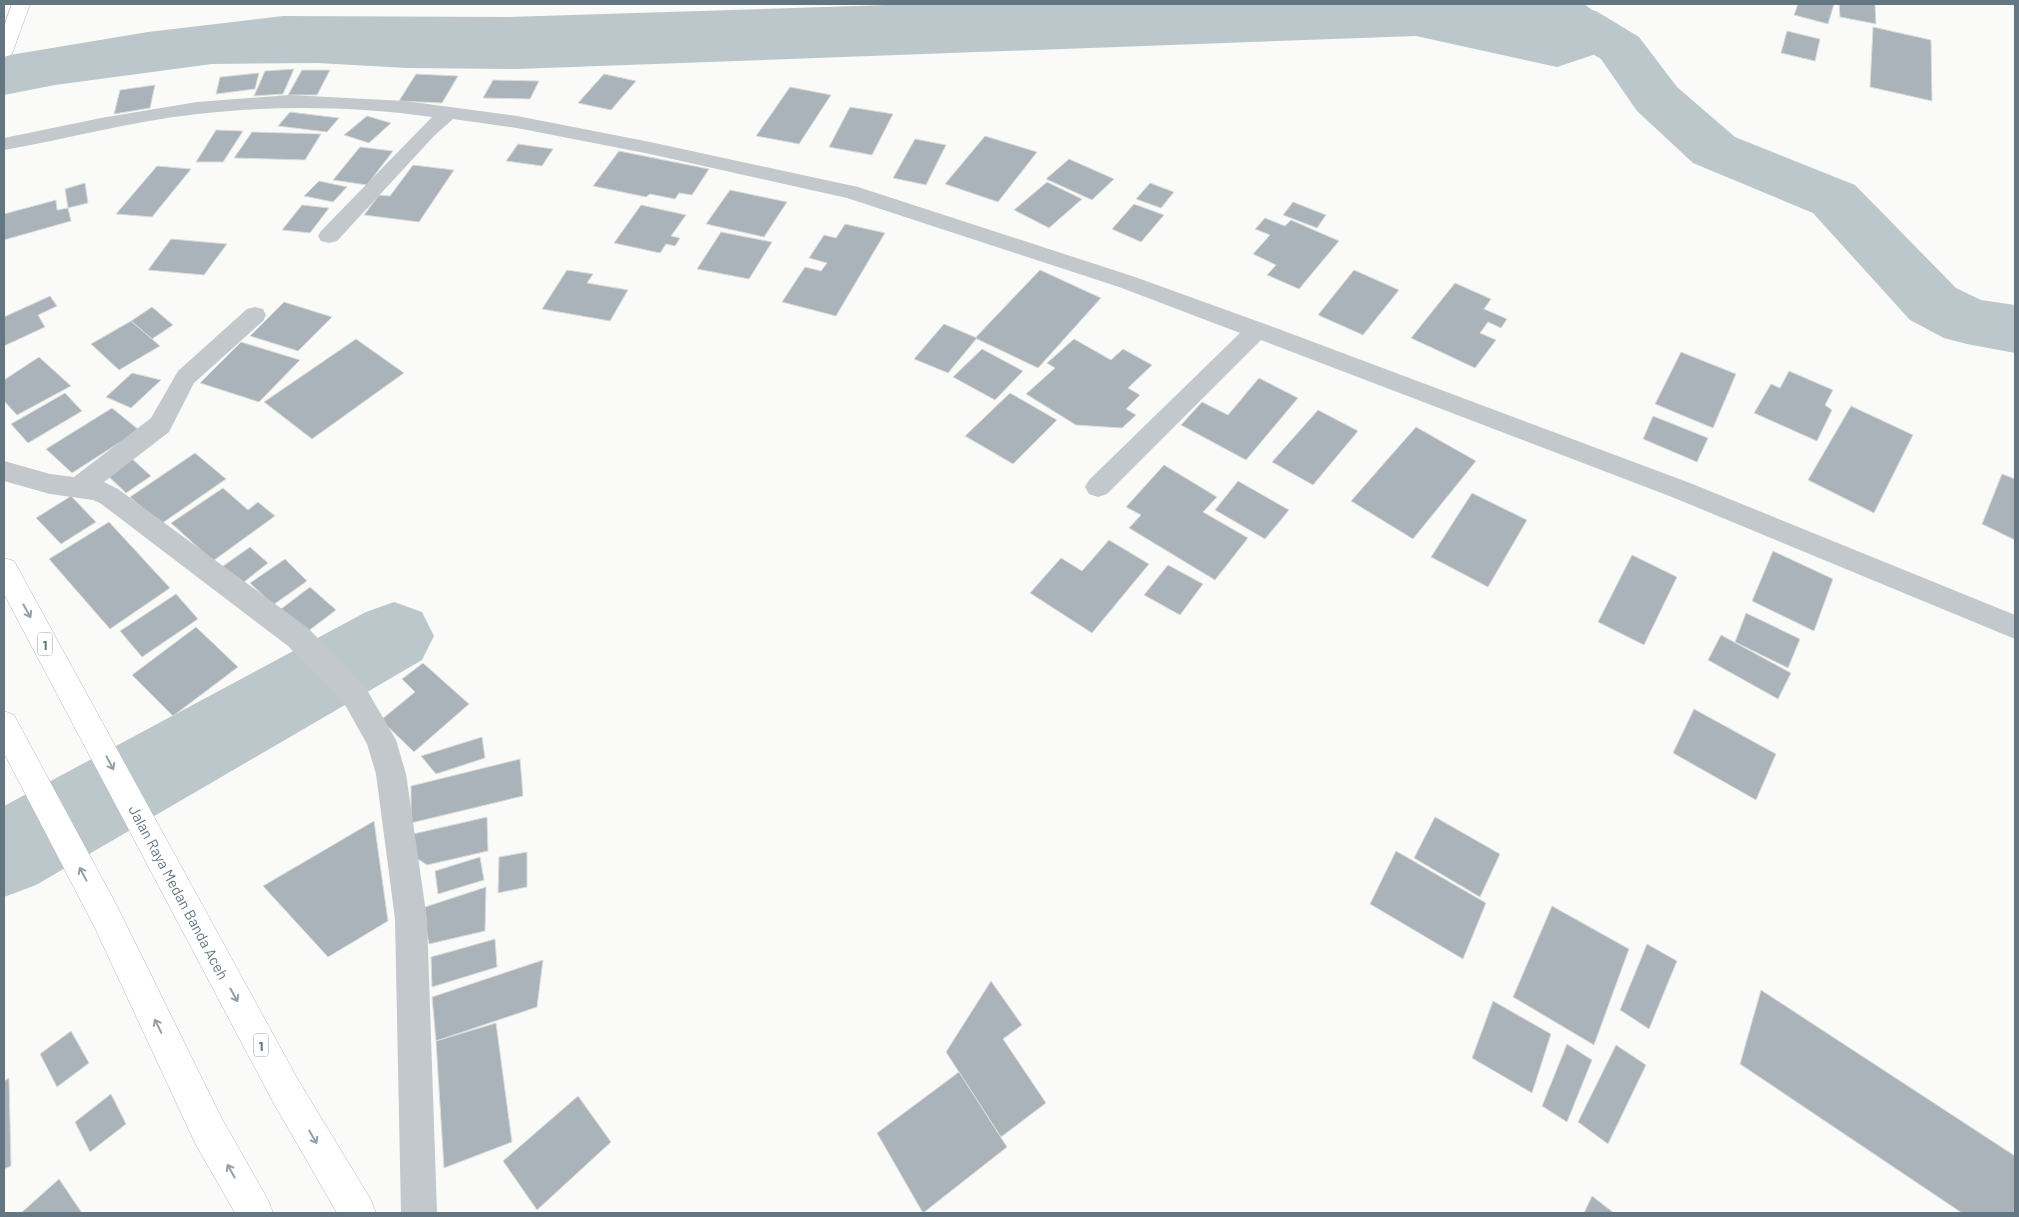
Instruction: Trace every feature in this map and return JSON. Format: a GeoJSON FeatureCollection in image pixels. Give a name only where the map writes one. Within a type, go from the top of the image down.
{"type":"FeatureCollection","features":[{"type":"Feature","properties":{"kind":"highway"},"geometry":{"type":"LineString","coordinates":[[4,50],[20,6]]}},
{"type":"Feature","properties":{"kind":"highway","name":"Jalan Raya Medan Banda Aceh"},"geometry":{"type":"LineString","coordinates":[[4,569],[285,1090],[358,1213]]}},
{"type":"Feature","properties":{"kind":"highway"},"geometry":{"type":"LineString","coordinates":[[4,724],[106,917],[209,1132],[255,1213]]}},
{"type":"Feature","properties":{"kind":"street"},"geometry":{"type":"LineString","coordinates":[[4,144],[162,114],[254,103],[289,101],[346,103],[405,107],[564,130],[851,192],[1127,282],[1257,330],[1680,490],[2015,627]]}},
{"type":"Feature","properties":{"kind":"street"},"geometry":{"type":"LineString","coordinates":[[329,236],[427,132],[448,113]]}},
{"type":"Feature","properties":{"kind":"street"},"geometry":{"type":"LineString","coordinates":[[80,486],[160,425],[186,377],[255,315]]}},
{"type":"Feature","properties":{"kind":"street"},"geometry":{"type":"LineString","coordinates":[[1098,487],[1257,330]]}},
{"type":"Feature","properties":{"kind":"street"},"geometry":{"type":"LineString","coordinates":[[4,471],[50,484],[80,486],[98,490],[109,496],[298,636],[354,694],[382,740],[391,774],[411,918],[419,1213]]}},
{"type":"Feature","properties":{"kind":"shaded area"},"geometry":{"type":"Polygon","coordinates":[[[920,4],[1584,4],[1635,41],[1557,67],[1416,36],[517,69],[408,68],[317,63],[212,64],[55,85],[4,95],[4,56],[148,32],[283,16],[508,17],[920,4]]]}},
{"type":"Feature","properties":{"kind":"building"},"geometry":{"type":"Polygon","coordinates":[[[1798,4],[1834,4],[1828,24],[1794,15],[1798,4]]]}},
{"type":"Feature","properties":{"kind":"building"},"geometry":{"type":"Polygon","coordinates":[[[1839,4],[1875,4],[1876,24],[1840,17],[1839,4]]]}},
{"type":"Feature","properties":{"kind":"building"},"geometry":{"type":"Polygon","coordinates":[[[1873,27],[1931,40],[1932,101],[1870,87],[1873,27]]]}},
{"type":"Feature","properties":{"kind":"building"},"geometry":{"type":"Polygon","coordinates":[[[1787,31],[1820,39],[1815,61],[1781,53],[1787,31]]]}},
{"type":"Feature","properties":{"kind":"building"},"geometry":{"type":"Polygon","coordinates":[[[294,69],[283,94],[254,96],[265,71],[294,69]]]}},
{"type":"Feature","properties":{"kind":"building"},"geometry":{"type":"Polygon","coordinates":[[[302,70],[330,70],[317,95],[288,95],[302,70]]]}},
{"type":"Feature","properties":{"kind":"building"},"geometry":{"type":"Polygon","coordinates":[[[259,73],[255,89],[216,94],[220,77],[259,73]]]}},
{"type":"Feature","properties":{"kind":"building"},"geometry":{"type":"Polygon","coordinates":[[[416,74],[458,76],[442,103],[399,101],[416,74]]]}},
{"type":"Feature","properties":{"kind":"building"},"geometry":{"type":"Polygon","coordinates":[[[604,74],[636,81],[611,110],[578,103],[604,74]]]}},
{"type":"Feature","properties":{"kind":"building"},"geometry":{"type":"Polygon","coordinates":[[[493,80],[539,81],[530,99],[483,98],[493,80]]]}},
{"type":"Feature","properties":{"kind":"building"},"geometry":{"type":"Polygon","coordinates":[[[155,85],[150,108],[114,114],[120,90],[155,85]]]}},
{"type":"Feature","properties":{"kind":"building"},"geometry":{"type":"Polygon","coordinates":[[[790,87],[831,95],[799,144],[756,136],[790,87]]]}},
{"type":"Feature","properties":{"kind":"building"},"geometry":{"type":"Polygon","coordinates":[[[850,107],[893,114],[872,155],[829,147],[850,107]]]}},
{"type":"Feature","properties":{"kind":"building"},"geometry":{"type":"Polygon","coordinates":[[[290,112],[339,118],[327,132],[278,126],[290,112]]]}},
{"type":"Feature","properties":{"kind":"building"},"geometry":{"type":"Polygon","coordinates":[[[367,116],[391,123],[369,143],[344,135],[367,116]]]}},
{"type":"Feature","properties":{"kind":"building"},"geometry":{"type":"Polygon","coordinates":[[[216,130],[243,131],[223,162],[196,162],[216,130]]]}},
{"type":"Feature","properties":{"kind":"building"},"geometry":{"type":"Polygon","coordinates":[[[252,132],[321,134],[305,160],[234,158],[252,132]]]}},
{"type":"Feature","properties":{"kind":"building"},"geometry":{"type":"Polygon","coordinates":[[[985,136],[1037,152],[998,202],[945,184],[985,136]]]}},
{"type":"Feature","properties":{"kind":"building"},"geometry":{"type":"Polygon","coordinates":[[[915,139],[946,145],[926,185],[893,178],[915,139]]]}},
{"type":"Feature","properties":{"kind":"building"},"geometry":{"type":"Polygon","coordinates":[[[518,144],[553,149],[542,166],[506,161],[518,144]]]}},
{"type":"Feature","properties":{"kind":"building"},"geometry":{"type":"Polygon","coordinates":[[[360,147],[393,151],[367,185],[333,180],[360,147]]]}},
{"type":"Feature","properties":{"kind":"building"},"geometry":{"type":"Polygon","coordinates":[[[619,151],[709,169],[692,195],[679,193],[675,199],[650,194],[646,197],[593,186],[619,151]]]}},
{"type":"Feature","properties":{"kind":"building"},"geometry":{"type":"Polygon","coordinates":[[[1069,159],[1114,179],[1092,200],[1046,179],[1069,159]]]}},
{"type":"Feature","properties":{"kind":"building"},"geometry":{"type":"Polygon","coordinates":[[[413,165],[454,170],[419,222],[364,215],[379,195],[390,196],[413,165]]]}},
{"type":"Feature","properties":{"kind":"building"},"geometry":{"type":"Polygon","coordinates":[[[157,166],[191,169],[152,217],[116,214],[157,166]]]}},
{"type":"Feature","properties":{"kind":"building"},"geometry":{"type":"Polygon","coordinates":[[[319,181],[347,187],[333,202],[304,196],[319,181]]]}},
{"type":"Feature","properties":{"kind":"building"},"geometry":{"type":"Polygon","coordinates":[[[1047,182],[1082,199],[1049,228],[1014,210],[1047,182]]]}},
{"type":"Feature","properties":{"kind":"building"},"geometry":{"type":"Polygon","coordinates":[[[85,183],[88,203],[68,208],[65,189],[85,183]]]}},
{"type":"Feature","properties":{"kind":"building"},"geometry":{"type":"Polygon","coordinates":[[[1150,183],[1174,192],[1161,208],[1136,199],[1150,183]]]}},
{"type":"Feature","properties":{"kind":"building"},"geometry":{"type":"Polygon","coordinates":[[[730,190],[787,202],[764,237],[706,224],[730,190]]]}},
{"type":"Feature","properties":{"kind":"building"},"geometry":{"type":"Polygon","coordinates":[[[56,200],[57,210],[68,208],[71,221],[4,240],[4,214],[56,200]]]}},
{"type":"Feature","properties":{"kind":"building"},"geometry":{"type":"Polygon","coordinates":[[[1293,202],[1326,215],[1317,228],[1283,215],[1293,202]]]}},
{"type":"Feature","properties":{"kind":"building"},"geometry":{"type":"Polygon","coordinates":[[[1134,204],[1164,215],[1141,242],[1112,229],[1134,204]]]}},
{"type":"Feature","properties":{"kind":"building"},"geometry":{"type":"Polygon","coordinates":[[[302,205],[329,208],[310,233],[282,230],[302,205]]]}},
{"type":"Feature","properties":{"kind":"building"},"geometry":{"type":"Polygon","coordinates":[[[641,205],[686,215],[671,236],[680,238],[675,246],[666,244],[660,253],[614,243],[641,205]]]}},
{"type":"Feature","properties":{"kind":"building"},"geometry":{"type":"Polygon","coordinates":[[[1265,218],[1285,226],[1291,220],[1339,241],[1299,289],[1267,275],[1276,265],[1253,254],[1270,235],[1255,229],[1265,218]]]}},
{"type":"Feature","properties":{"kind":"building"},"geometry":{"type":"Polygon","coordinates":[[[845,224],[885,233],[836,316],[782,302],[805,267],[821,271],[827,263],[809,258],[824,235],[836,238],[845,224]]]}},
{"type":"Feature","properties":{"kind":"building"},"geometry":{"type":"Polygon","coordinates":[[[721,232],[772,242],[749,279],[697,269],[721,232]]]}},
{"type":"Feature","properties":{"kind":"building"},"geometry":{"type":"Polygon","coordinates":[[[171,239],[227,244],[204,275],[148,270],[171,239]]]}},
{"type":"Feature","properties":{"kind":"building"},"geometry":{"type":"Polygon","coordinates":[[[567,270],[593,274],[587,283],[628,290],[610,321],[542,309],[567,270]]]}},
{"type":"Feature","properties":{"kind":"building"},"geometry":{"type":"Polygon","coordinates":[[[1040,270],[1101,298],[1038,368],[975,338],[1040,270]]]}},
{"type":"Feature","properties":{"kind":"building"},"geometry":{"type":"Polygon","coordinates":[[[1354,270],[1399,290],[1363,335],[1318,315],[1354,270]]]}},
{"type":"Feature","properties":{"kind":"building"},"geometry":{"type":"Polygon","coordinates":[[[1455,283],[1491,299],[1484,309],[1507,319],[1501,328],[1488,322],[1480,333],[1496,340],[1475,368],[1411,338],[1455,283]]]}},
{"type":"Feature","properties":{"kind":"building"},"geometry":{"type":"Polygon","coordinates":[[[50,296],[57,306],[38,315],[45,327],[4,346],[4,317],[50,296]]]}},
{"type":"Feature","properties":{"kind":"building"},"geometry":{"type":"Polygon","coordinates":[[[284,302],[332,317],[298,351],[250,336],[284,302]]]}},
{"type":"Feature","properties":{"kind":"building"},"geometry":{"type":"Polygon","coordinates":[[[152,307],[173,325],[152,339],[131,321],[152,307]]]}},
{"type":"Feature","properties":{"kind":"building"},"geometry":{"type":"Polygon","coordinates":[[[131,321],[160,346],[119,370],[91,344],[131,321]]]}},
{"type":"Feature","properties":{"kind":"building"},"geometry":{"type":"Polygon","coordinates":[[[944,324],[977,338],[948,373],[914,359],[944,324]]]}},
{"type":"Feature","properties":{"kind":"building"},"geometry":{"type":"Polygon","coordinates":[[[356,339],[404,373],[312,439],[264,402],[356,339]]]}},
{"type":"Feature","properties":{"kind":"building"},"geometry":{"type":"Polygon","coordinates":[[[1074,339],[1111,360],[1123,349],[1152,365],[1128,388],[1140,395],[1126,409],[1136,415],[1122,428],[1076,425],[1026,394],[1055,368],[1047,363],[1074,339]]]}},
{"type":"Feature","properties":{"kind":"building"},"geometry":{"type":"Polygon","coordinates":[[[241,342],[300,360],[259,402],[200,383],[241,342]]]}},
{"type":"Feature","properties":{"kind":"building"},"geometry":{"type":"Polygon","coordinates":[[[982,349],[1023,371],[995,400],[953,377],[982,349]]]}},
{"type":"Feature","properties":{"kind":"building"},"geometry":{"type":"Polygon","coordinates":[[[1681,352],[1736,374],[1713,428],[1655,404],[1681,352]]]}},
{"type":"Feature","properties":{"kind":"building"},"geometry":{"type":"Polygon","coordinates":[[[39,357],[71,386],[17,415],[4,401],[4,380],[39,357]]]}},
{"type":"Feature","properties":{"kind":"building"},"geometry":{"type":"Polygon","coordinates":[[[1789,371],[1833,390],[1825,405],[1832,410],[1817,441],[1754,413],[1771,384],[1780,388],[1789,371]]]}},
{"type":"Feature","properties":{"kind":"building"},"geometry":{"type":"Polygon","coordinates":[[[132,373],[161,380],[131,408],[106,397],[132,373]]]}},
{"type":"Feature","properties":{"kind":"building"},"geometry":{"type":"Polygon","coordinates":[[[1259,378],[1298,398],[1246,460],[1181,425],[1202,402],[1228,415],[1259,378]]]}},
{"type":"Feature","properties":{"kind":"building"},"geometry":{"type":"Polygon","coordinates":[[[65,393],[82,411],[28,443],[11,424],[65,393]]]}},
{"type":"Feature","properties":{"kind":"building"},"geometry":{"type":"Polygon","coordinates":[[[1010,393],[1057,420],[1013,464],[965,436],[1010,393]]]}},
{"type":"Feature","properties":{"kind":"building"},"geometry":{"type":"Polygon","coordinates":[[[1851,406],[1913,435],[1874,513],[1808,480],[1851,406]]]}},
{"type":"Feature","properties":{"kind":"building"},"geometry":{"type":"Polygon","coordinates":[[[112,408],[139,430],[72,473],[46,449],[112,408]]]}},
{"type":"Feature","properties":{"kind":"building"},"geometry":{"type":"Polygon","coordinates":[[[1318,410],[1358,431],[1313,485],[1272,462],[1318,410]]]}},
{"type":"Feature","properties":{"kind":"building"},"geometry":{"type":"Polygon","coordinates":[[[1653,416],[1708,438],[1697,462],[1643,439],[1653,416]]]}},
{"type":"Feature","properties":{"kind":"building"},"geometry":{"type":"Polygon","coordinates":[[[1416,427],[1476,461],[1413,539],[1351,501],[1416,427]]]}},
{"type":"Feature","properties":{"kind":"building"},"geometry":{"type":"Polygon","coordinates":[[[195,453],[226,479],[161,524],[130,497],[195,453]]]}},
{"type":"Feature","properties":{"kind":"building"},"geometry":{"type":"Polygon","coordinates":[[[130,457],[151,476],[126,493],[105,473],[130,457]]]}},
{"type":"Feature","properties":{"kind":"building"},"geometry":{"type":"Polygon","coordinates":[[[1164,465],[1217,497],[1203,512],[1248,538],[1215,580],[1129,528],[1141,515],[1126,507],[1164,465]]]}},
{"type":"Feature","properties":{"kind":"building"},"geometry":{"type":"Polygon","coordinates":[[[2002,474],[2015,479],[2015,540],[1982,524],[2002,474]]]}},
{"type":"Feature","properties":{"kind":"building"},"geometry":{"type":"Polygon","coordinates":[[[1238,481],[1289,510],[1265,539],[1215,510],[1238,481]]]}},
{"type":"Feature","properties":{"kind":"building"},"geometry":{"type":"Polygon","coordinates":[[[223,488],[248,510],[258,502],[275,516],[213,561],[171,523],[223,488]]]}},
{"type":"Feature","properties":{"kind":"building"},"geometry":{"type":"Polygon","coordinates":[[[1472,493],[1527,520],[1488,587],[1431,557],[1472,493]]]}},
{"type":"Feature","properties":{"kind":"building"},"geometry":{"type":"Polygon","coordinates":[[[71,496],[96,522],[61,544],[36,518],[71,496]]]}},
{"type":"Feature","properties":{"kind":"building"},"geometry":{"type":"Polygon","coordinates":[[[109,522],[170,588],[110,629],[49,559],[109,522]]]}},
{"type":"Feature","properties":{"kind":"building"},"geometry":{"type":"Polygon","coordinates":[[[1109,540],[1149,564],[1092,633],[1030,593],[1061,558],[1082,571],[1109,540]]]}},
{"type":"Feature","properties":{"kind":"building"},"geometry":{"type":"Polygon","coordinates":[[[250,547],[268,563],[239,586],[219,569],[250,547]]]}},
{"type":"Feature","properties":{"kind":"building"},"geometry":{"type":"Polygon","coordinates":[[[1773,551],[1833,579],[1814,631],[1752,601],[1773,551]]]}},
{"type":"Feature","properties":{"kind":"building"},"geometry":{"type":"Polygon","coordinates":[[[1632,555],[1677,577],[1644,645],[1598,622],[1632,555]]]}},
{"type":"Feature","properties":{"kind":"building"},"geometry":{"type":"Polygon","coordinates":[[[285,559],[307,581],[273,605],[250,583],[285,559]]]}},
{"type":"Feature","properties":{"kind":"building"},"geometry":{"type":"Polygon","coordinates":[[[1168,565],[1203,584],[1180,615],[1144,595],[1168,565]]]}},
{"type":"Feature","properties":{"kind":"building"},"geometry":{"type":"Polygon","coordinates":[[[310,587],[336,610],[307,632],[281,609],[310,587]]]}},
{"type":"Feature","properties":{"kind":"building"},"geometry":{"type":"Polygon","coordinates":[[[176,594],[198,619],[142,657],[120,631],[176,594]]]}},
{"type":"Feature","properties":{"kind":"building"},"geometry":{"type":"Polygon","coordinates":[[[1746,613],[1800,639],[1788,668],[1735,642],[1746,613]]]}},
{"type":"Feature","properties":{"kind":"building"},"geometry":{"type":"Polygon","coordinates":[[[196,627],[238,667],[173,716],[132,675],[196,627]]]}},
{"type":"Feature","properties":{"kind":"building"},"geometry":{"type":"Polygon","coordinates":[[[1721,635],[1791,673],[1778,699],[1708,660],[1721,635]]]}},
{"type":"Feature","properties":{"kind":"building"},"geometry":{"type":"Polygon","coordinates":[[[423,663],[469,704],[414,752],[381,720],[415,692],[402,679],[423,663]]]}},
{"type":"Feature","properties":{"kind":"building"},"geometry":{"type":"Polygon","coordinates":[[[1694,709],[1776,754],[1756,800],[1673,753],[1694,709]]]}},
{"type":"Feature","properties":{"kind":"building"},"geometry":{"type":"Polygon","coordinates":[[[482,737],[485,758],[436,774],[421,756],[482,737]]]}},
{"type":"Feature","properties":{"kind":"building"},"geometry":{"type":"Polygon","coordinates":[[[520,759],[523,796],[411,823],[411,786],[520,759]]]}},
{"type":"Feature","properties":{"kind":"building"},"geometry":{"type":"Polygon","coordinates":[[[487,817],[488,851],[427,865],[412,855],[413,834],[487,817]]]}},
{"type":"Feature","properties":{"kind":"building"},"geometry":{"type":"Polygon","coordinates":[[[1435,817],[1500,854],[1480,897],[1414,858],[1435,817]]]}},
{"type":"Feature","properties":{"kind":"building"},"geometry":{"type":"Polygon","coordinates":[[[374,821],[388,921],[328,957],[263,886],[374,821]]]}},
{"type":"Feature","properties":{"kind":"building"},"geometry":{"type":"Polygon","coordinates":[[[1396,851],[1486,903],[1463,959],[1370,904],[1396,851]]]}},
{"type":"Feature","properties":{"kind":"building"},"geometry":{"type":"Polygon","coordinates":[[[527,852],[527,887],[498,893],[499,857],[527,852]]]}},
{"type":"Feature","properties":{"kind":"building"},"geometry":{"type":"Polygon","coordinates":[[[480,857],[484,880],[438,894],[435,871],[480,857]]]}},
{"type":"Feature","properties":{"kind":"building"},"geometry":{"type":"Polygon","coordinates":[[[486,887],[485,931],[429,944],[422,908],[486,887]]]}},
{"type":"Feature","properties":{"kind":"building"},"geometry":{"type":"Polygon","coordinates":[[[1552,906],[1629,949],[1594,1045],[1513,997],[1552,906]]]}},
{"type":"Feature","properties":{"kind":"building"},"geometry":{"type":"Polygon","coordinates":[[[495,939],[497,967],[432,987],[431,957],[495,939]]]}},
{"type":"Feature","properties":{"kind":"building"},"geometry":{"type":"Polygon","coordinates":[[[1647,944],[1677,961],[1649,1029],[1620,1010],[1647,944]]]}},
{"type":"Feature","properties":{"kind":"building"},"geometry":{"type":"Polygon","coordinates":[[[543,960],[537,1007],[436,1041],[432,997],[543,960]]]}},
{"type":"Feature","properties":{"kind":"building"},"geometry":{"type":"Polygon","coordinates":[[[991,981],[1022,1025],[1003,1039],[1046,1103],[1001,1137],[946,1052],[991,981]]]}},
{"type":"Feature","properties":{"kind":"building"},"geometry":{"type":"Polygon","coordinates":[[[1761,990],[2015,1156],[2015,1213],[1962,1213],[1740,1064],[1761,990]]]}},
{"type":"Feature","properties":{"kind":"building"},"geometry":{"type":"Polygon","coordinates":[[[1493,1001],[1551,1034],[1532,1093],[1472,1058],[1493,1001]]]}},
{"type":"Feature","properties":{"kind":"building"},"geometry":{"type":"Polygon","coordinates":[[[496,1023],[512,1142],[444,1168],[436,1041],[496,1023]]]}},
{"type":"Feature","properties":{"kind":"building"},"geometry":{"type":"Polygon","coordinates":[[[71,1031],[89,1063],[57,1087],[40,1054],[71,1031]]]}},
{"type":"Feature","properties":{"kind":"building"},"geometry":{"type":"Polygon","coordinates":[[[1567,1044],[1592,1060],[1567,1122],[1542,1106],[1567,1044]]]}},
{"type":"Feature","properties":{"kind":"building"},"geometry":{"type":"Polygon","coordinates":[[[1616,1045],[1646,1065],[1608,1144],[1578,1122],[1616,1045]]]}},
{"type":"Feature","properties":{"kind":"building"},"geometry":{"type":"Polygon","coordinates":[[[959,1072],[1007,1147],[923,1213],[877,1133],[959,1072]]]}},
{"type":"Feature","properties":{"kind":"building"},"geometry":{"type":"Polygon","coordinates":[[[9,1078],[11,1166],[4,1169],[4,1081],[9,1078]]]}},
{"type":"Feature","properties":{"kind":"building"},"geometry":{"type":"Polygon","coordinates":[[[111,1094],[126,1124],[90,1152],[75,1122],[111,1094]]]}},
{"type":"Feature","properties":{"kind":"building"},"geometry":{"type":"Polygon","coordinates":[[[578,1096],[611,1142],[537,1210],[503,1161],[578,1096]]]}},
{"type":"Feature","properties":{"kind":"building"},"geometry":{"type":"Polygon","coordinates":[[[59,1179],[82,1213],[21,1213],[59,1179]]]}},
{"type":"Feature","properties":{"kind":"building"},"geometry":{"type":"Polygon","coordinates":[[[1592,1196],[1614,1213],[1584,1213],[1592,1196]]]}},
{"type":"Feature","properties":{"kind":"waterway"},"geometry":{"type":"LineString","coordinates":[[1515,15],[1549,17],[1577,22],[1620,48],[1657,99],[1714,150],[1834,199],[1933,304],[1967,321],[2015,329]]}},
{"type":"Feature","properties":{"kind":"waterway"},"geometry":{"type":"LineString","coordinates":[[4,854],[394,636]]}}]}
